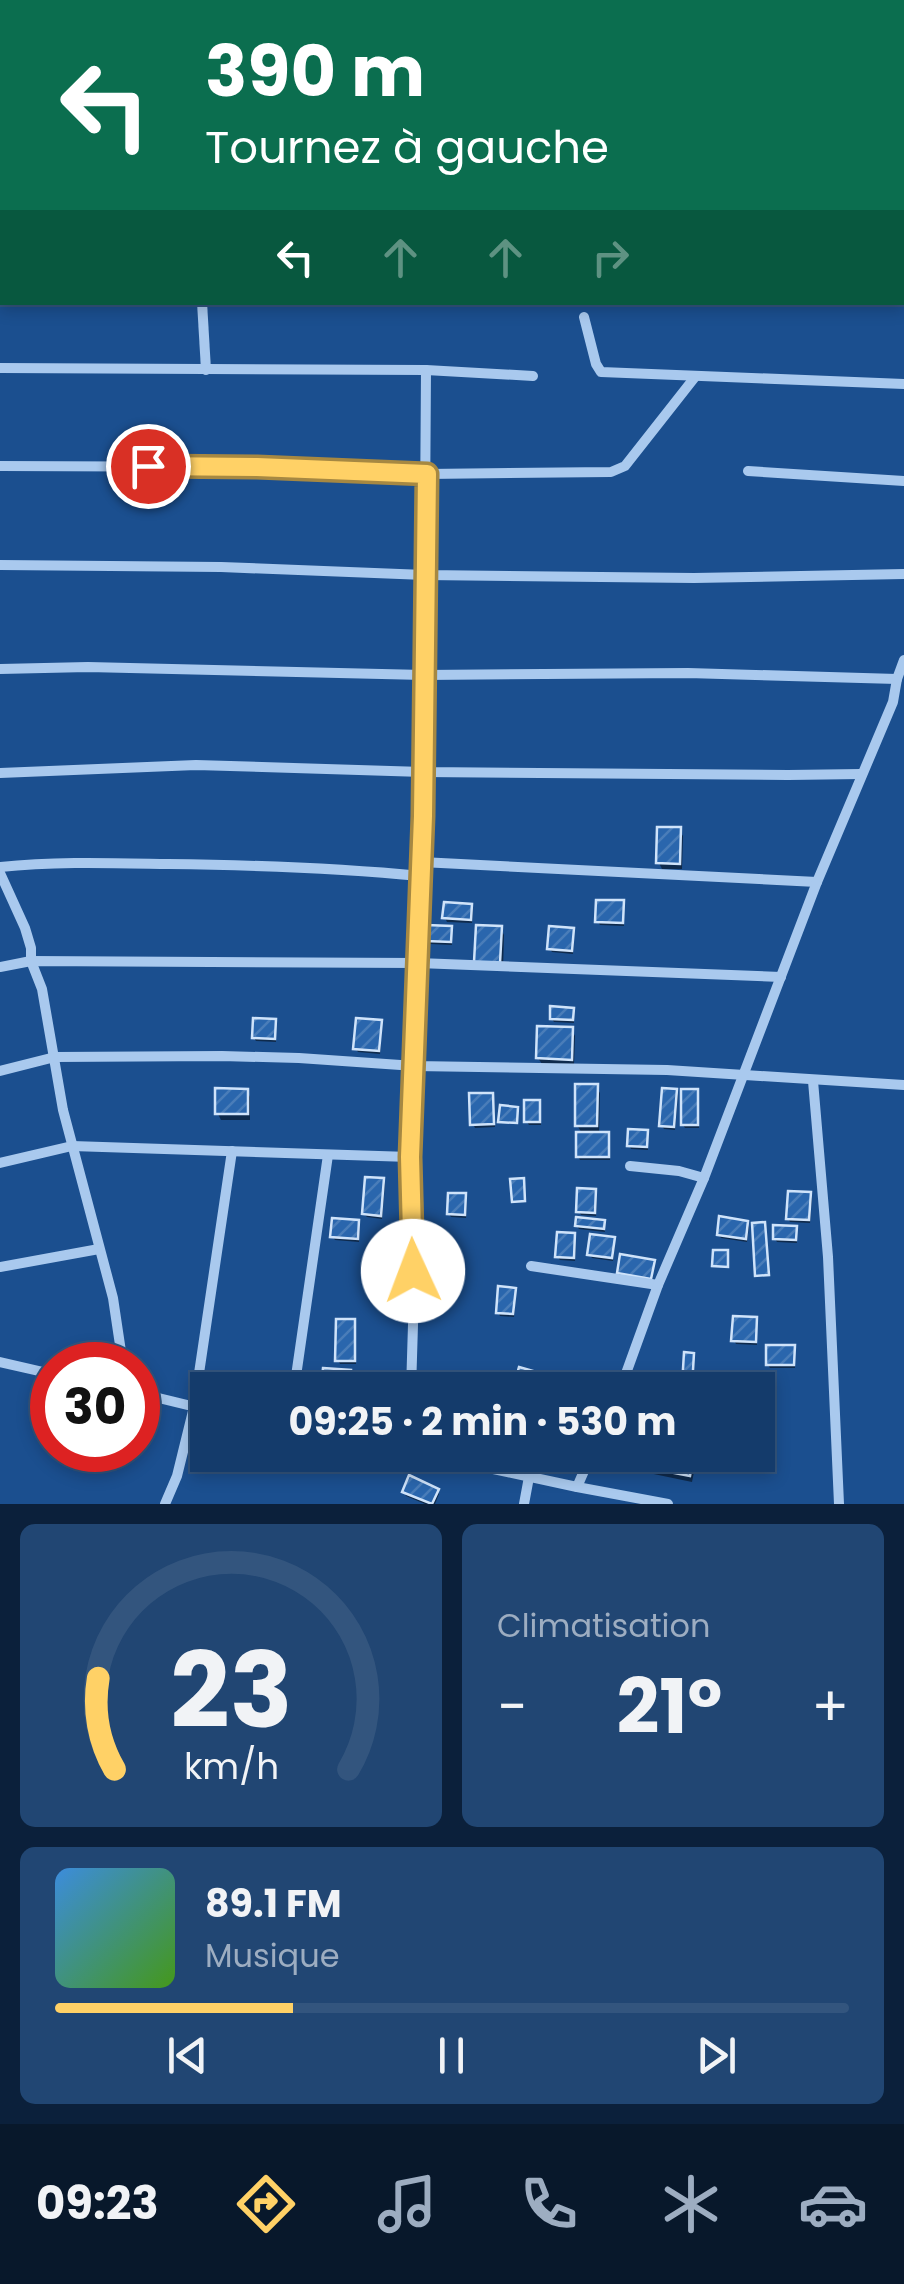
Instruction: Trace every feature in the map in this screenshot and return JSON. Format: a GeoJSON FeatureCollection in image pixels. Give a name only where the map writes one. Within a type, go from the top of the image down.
{"type":"FeatureCollection","features":[{"type":"Feature","properties":{"kind":"street"},"geometry":{"type":"LineString","coordinates":[[202,305],[206,370]]}},
{"type":"Feature","properties":{"kind":"street"},"geometry":{"type":"LineString","coordinates":[[584,317],[601,372],[904,384]]}},
{"type":"Feature","properties":{"kind":"street"},"geometry":{"type":"LineString","coordinates":[[0,368],[426,370],[533,376]]}},
{"type":"Feature","properties":{"kind":"street"},"geometry":{"type":"LineString","coordinates":[[411,1372],[414,1292],[410,1157],[421,876],[426,370]]}},
{"type":"Feature","properties":{"kind":"street"},"geometry":{"type":"LineString","coordinates":[[0,466],[257,467],[427,474],[611,472],[625,466],[695,377]]}},
{"type":"Feature","properties":{"kind":"street"},"geometry":{"type":"LineString","coordinates":[[748,472],[904,481]]}},
{"type":"Feature","properties":{"kind":"street"},"geometry":{"type":"LineString","coordinates":[[0,565],[694,578],[904,574]]}},
{"type":"Feature","properties":{"kind":"street"},"geometry":{"type":"LineString","coordinates":[[627,1372],[817,882],[861,774],[898,702],[896,679],[904,660]]}},
{"type":"Feature","properties":{"kind":"street"},"geometry":{"type":"LineString","coordinates":[[0,669],[88,667],[424,675],[688,672],[896,679]]}},
{"type":"Feature","properties":{"kind":"street"},"geometry":{"type":"LineString","coordinates":[[0,774],[196,765],[423,772],[861,774]]}},
{"type":"Feature","properties":{"kind":"street"},"geometry":{"type":"LineString","coordinates":[[421,862],[817,882]]}},
{"type":"Feature","properties":{"kind":"street"},"geometry":{"type":"LineString","coordinates":[[120,1342],[113,1298],[63,1110],[42,990],[25,928],[0,870],[75,863],[262,865],[421,876]]}},
{"type":"Feature","properties":{"kind":"street"},"geometry":{"type":"LineString","coordinates":[[0,967],[31,961],[418,962],[781,977]]}},
{"type":"Feature","properties":{"kind":"street"},"geometry":{"type":"LineString","coordinates":[[0,1071],[54,1057],[260,1057],[415,1066],[667,1070],[904,1085]]}},
{"type":"Feature","properties":{"kind":"street"},"geometry":{"type":"LineString","coordinates":[[812,1080],[828,1256],[839,1504]]}},
{"type":"Feature","properties":{"kind":"street"},"geometry":{"type":"LineString","coordinates":[[0,1163],[72,1146],[410,1157]]}},
{"type":"Feature","properties":{"kind":"street"},"geometry":{"type":"LineString","coordinates":[[199,1372],[232,1152]]}},
{"type":"Feature","properties":{"kind":"street"},"geometry":{"type":"LineString","coordinates":[[297,1372],[328,1155]]}},
{"type":"Feature","properties":{"kind":"street"},"geometry":{"type":"LineString","coordinates":[[630,1166],[704,1178]]}},
{"type":"Feature","properties":{"kind":"street"},"geometry":{"type":"LineString","coordinates":[[0,1267],[98,1249]]}},
{"type":"Feature","properties":{"kind":"street"},"geometry":{"type":"LineString","coordinates":[[531,1266],[658,1285]]}},
{"type":"Feature","properties":{"kind":"street"},"geometry":{"type":"LineString","coordinates":[[0,1362],[30,1369]]}},
{"type":"Feature","properties":{"kind":"street"},"geometry":{"type":"LineString","coordinates":[[160,1398],[190,1406]]}},
{"type":"Feature","properties":{"kind":"street"},"geometry":{"type":"LineString","coordinates":[[165,1504],[177,1476],[190,1423]]}},
{"type":"Feature","properties":{"kind":"street"},"geometry":{"type":"LineString","coordinates":[[503,1472],[668,1504]]}},
{"type":"Feature","properties":{"kind":"street"},"geometry":{"type":"LineString","coordinates":[[576,1487],[583,1472]]}},
{"type":"Feature","properties":{"kind":"street"},"geometry":{"type":"LineString","coordinates":[[524,1504],[529,1478]]}},
{"type":"Feature","properties":{"kind":"building"},"geometry":{"type":"Polygon","coordinates":[[[657,827],[681,827],[680,864],[656,863],[657,827]]]}},
{"type":"Feature","properties":{"kind":"building"},"geometry":{"type":"Polygon","coordinates":[[[596,900],[624,900],[623,923],[595,922],[596,900]]]}},
{"type":"Feature","properties":{"kind":"building"},"geometry":{"type":"Polygon","coordinates":[[[444,902],[472,904],[471,920],[442,918],[444,902]]]}},
{"type":"Feature","properties":{"kind":"building"},"geometry":{"type":"Polygon","coordinates":[[[426,925],[452,926],[451,942],[426,941],[426,925]]]}},
{"type":"Feature","properties":{"kind":"building"},"geometry":{"type":"Polygon","coordinates":[[[476,925],[502,926],[500,963],[474,962],[476,925]]]}},
{"type":"Feature","properties":{"kind":"building"},"geometry":{"type":"Polygon","coordinates":[[[549,926],[574,928],[572,951],[547,949],[549,926]]]}},
{"type":"Feature","properties":{"kind":"building"},"geometry":{"type":"Polygon","coordinates":[[[550,1006],[574,1008],[573,1020],[550,1019],[550,1006]]]}},
{"type":"Feature","properties":{"kind":"building"},"geometry":{"type":"Polygon","coordinates":[[[253,1018],[276,1019],[275,1039],[252,1038],[253,1018]]]}},
{"type":"Feature","properties":{"kind":"building"},"geometry":{"type":"Polygon","coordinates":[[[356,1018],[382,1020],[379,1051],[353,1049],[356,1018]]]}},
{"type":"Feature","properties":{"kind":"building"},"geometry":{"type":"Polygon","coordinates":[[[537,1026],[573,1027],[572,1060],[536,1058],[537,1026]]]}},
{"type":"Feature","properties":{"kind":"building"},"geometry":{"type":"Polygon","coordinates":[[[575,1084],[598,1084],[597,1126],[575,1126],[575,1084]]]}},
{"type":"Feature","properties":{"kind":"building"},"geometry":{"type":"Polygon","coordinates":[[[215,1088],[248,1089],[248,1114],[215,1114],[215,1088]]]}},
{"type":"Feature","properties":{"kind":"building"},"geometry":{"type":"Polygon","coordinates":[[[662,1088],[677,1089],[674,1127],[659,1126],[662,1088]]]}},
{"type":"Feature","properties":{"kind":"building"},"geometry":{"type":"Polygon","coordinates":[[[681,1089],[698,1089],[698,1125],[681,1125],[681,1089]]]}},
{"type":"Feature","properties":{"kind":"building"},"geometry":{"type":"Polygon","coordinates":[[[469,1093],[493,1093],[494,1124],[470,1125],[469,1093]]]}},
{"type":"Feature","properties":{"kind":"building"},"geometry":{"type":"Polygon","coordinates":[[[524,1100],[540,1100],[540,1122],[524,1122],[524,1100]]]}},
{"type":"Feature","properties":{"kind":"building"},"geometry":{"type":"Polygon","coordinates":[[[500,1105],[518,1107],[517,1123],[498,1122],[500,1105]]]}},
{"type":"Feature","properties":{"kind":"building"},"geometry":{"type":"Polygon","coordinates":[[[628,1129],[648,1130],[647,1147],[627,1146],[628,1129]]]}},
{"type":"Feature","properties":{"kind":"building"},"geometry":{"type":"Polygon","coordinates":[[[576,1132],[609,1132],[609,1157],[576,1157],[576,1132]]]}},
{"type":"Feature","properties":{"kind":"building"},"geometry":{"type":"Polygon","coordinates":[[[365,1177],[384,1178],[381,1216],[362,1214],[365,1177]]]}},
{"type":"Feature","properties":{"kind":"building"},"geometry":{"type":"Polygon","coordinates":[[[524,1178],[525,1201],[512,1202],[510,1179],[524,1178]]]}},
{"type":"Feature","properties":{"kind":"building"},"geometry":{"type":"Polygon","coordinates":[[[577,1188],[596,1189],[595,1213],[576,1212],[577,1188]]]}},
{"type":"Feature","properties":{"kind":"building"},"geometry":{"type":"Polygon","coordinates":[[[788,1191],[811,1192],[809,1220],[786,1219],[788,1191]]]}},
{"type":"Feature","properties":{"kind":"building"},"geometry":{"type":"Polygon","coordinates":[[[448,1193],[466,1193],[465,1215],[447,1214],[448,1193]]]}},
{"type":"Feature","properties":{"kind":"building"},"geometry":{"type":"Polygon","coordinates":[[[719,1216],[748,1221],[746,1239],[717,1235],[719,1216]]]}},
{"type":"Feature","properties":{"kind":"building"},"geometry":{"type":"Polygon","coordinates":[[[576,1217],[605,1220],[604,1229],[575,1226],[576,1217]]]}},
{"type":"Feature","properties":{"kind":"building"},"geometry":{"type":"Polygon","coordinates":[[[332,1218],[359,1220],[358,1239],[330,1237],[332,1218]]]}},
{"type":"Feature","properties":{"kind":"building"},"geometry":{"type":"Polygon","coordinates":[[[765,1222],[769,1275],[755,1276],[752,1223],[765,1222]]]}},
{"type":"Feature","properties":{"kind":"building"},"geometry":{"type":"Polygon","coordinates":[[[773,1225],[797,1226],[796,1240],[773,1239],[773,1225]]]}},
{"type":"Feature","properties":{"kind":"building"},"geometry":{"type":"Polygon","coordinates":[[[557,1232],[575,1233],[574,1258],[555,1257],[557,1232]]]}},
{"type":"Feature","properties":{"kind":"building"},"geometry":{"type":"Polygon","coordinates":[[[590,1234],[615,1237],[612,1258],[587,1255],[590,1234]]]}},
{"type":"Feature","properties":{"kind":"building"},"geometry":{"type":"Polygon","coordinates":[[[713,1250],[728,1250],[728,1267],[712,1266],[713,1250]]]}},
{"type":"Feature","properties":{"kind":"building"},"geometry":{"type":"Polygon","coordinates":[[[620,1254],[655,1260],[651,1279],[617,1273],[620,1254]]]}},
{"type":"Feature","properties":{"kind":"building"},"geometry":{"type":"Polygon","coordinates":[[[498,1286],[516,1288],[513,1314],[496,1313],[498,1286]]]}},
{"type":"Feature","properties":{"kind":"building"},"geometry":{"type":"Polygon","coordinates":[[[733,1316],[757,1317],[756,1342],[731,1341],[733,1316]]]}},
{"type":"Feature","properties":{"kind":"building"},"geometry":{"type":"Polygon","coordinates":[[[336,1319],[355,1319],[355,1361],[335,1361],[336,1319]]]}},
{"type":"Feature","properties":{"kind":"building"},"geometry":{"type":"Polygon","coordinates":[[[766,1345],[795,1345],[794,1365],[766,1365],[766,1345]]]}},
{"type":"Feature","properties":{"kind":"building"},"geometry":{"type":"Polygon","coordinates":[[[684,1352],[694,1353],[693,1372],[683,1372],[684,1352]]]}},
{"type":"Feature","properties":{"kind":"building"},"geometry":{"type":"Polygon","coordinates":[[[323,1368],[351,1370],[351,1372],[323,1372],[323,1368]]]}},
{"type":"Feature","properties":{"kind":"building"},"geometry":{"type":"Polygon","coordinates":[[[409,1475],[439,1489],[432,1504],[402,1492],[409,1475]]]}},
{"type":"Feature","properties":{"kind":"route"},"geometry":{"type":"LineString","coordinates":[[148,466],[427,474],[423,816],[410,1157],[413,1271]]}}]}
